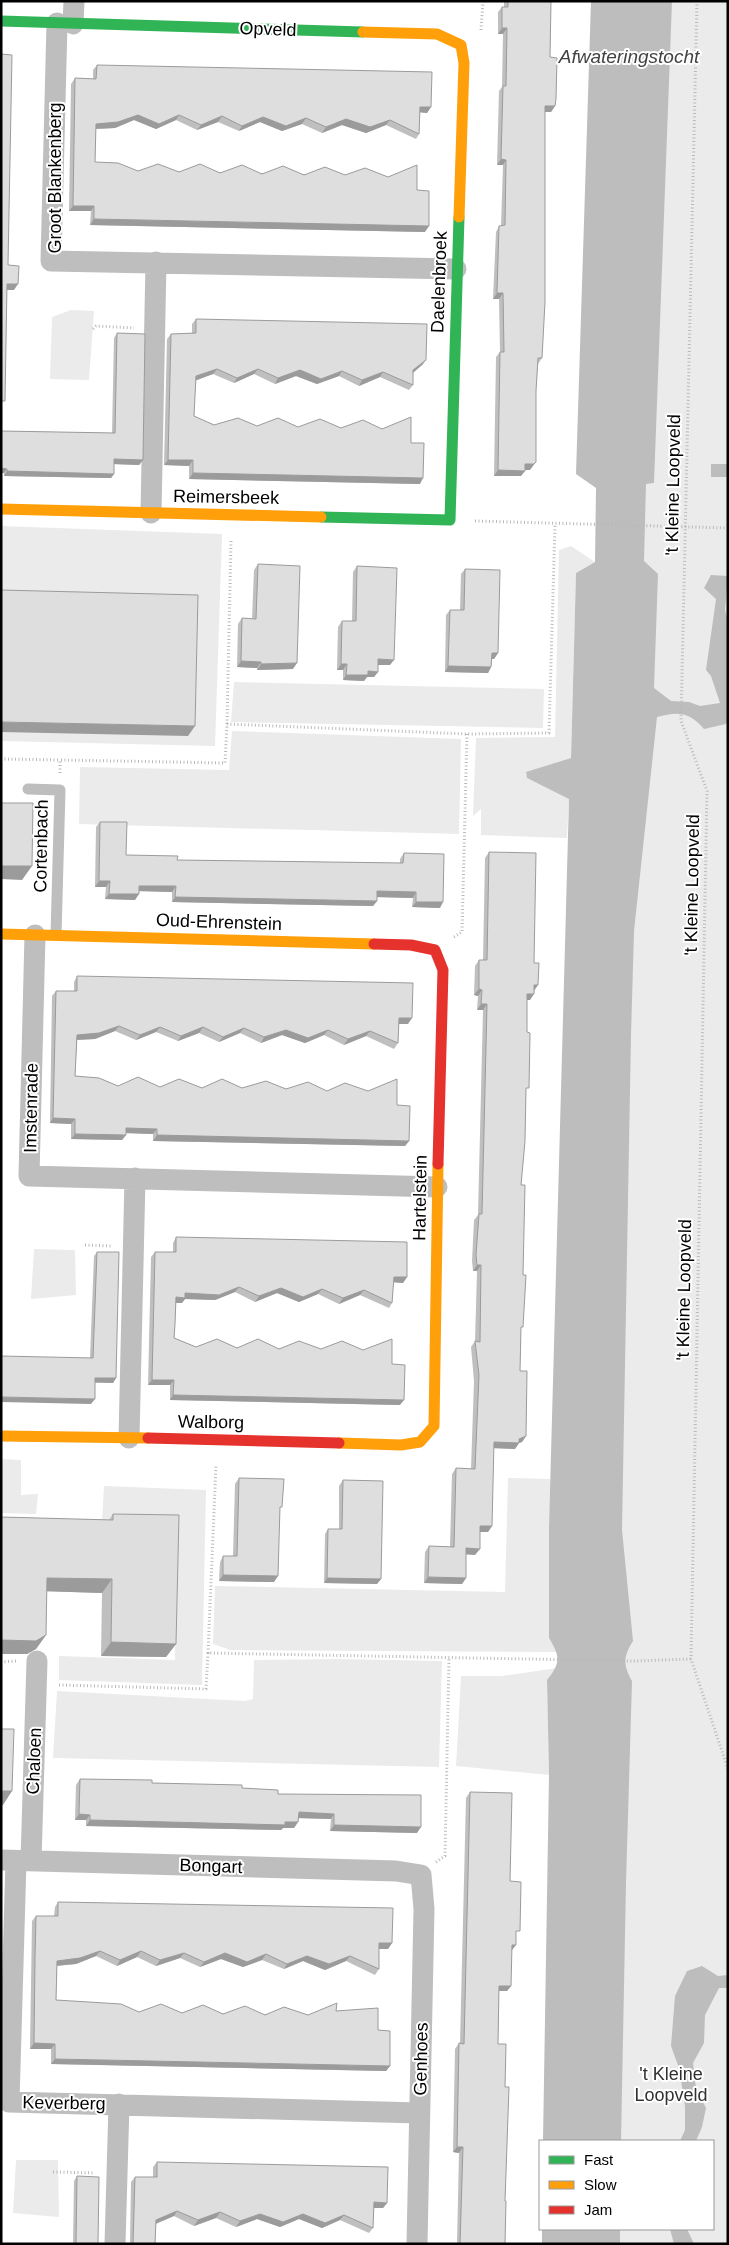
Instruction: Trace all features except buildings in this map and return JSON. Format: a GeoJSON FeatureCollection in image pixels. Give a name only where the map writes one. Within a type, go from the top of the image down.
{"type":"FeatureCollection","features":[{"type":"Feature","properties":{"kind":"street"},"geometry":{"type":"LineString","coordinates":[[65,24],[74,1]]}},
{"type":"Feature","properties":{"kind":"street","name":"Opveld"},"geometry":{"type":"LineString","coordinates":[[1,21],[436,34],[461,45]]}},
{"type":"Feature","properties":{"kind":"street","name":"Groot Blankenberg"},"geometry":{"type":"LineString","coordinates":[[65,24],[51,261],[456,269]]}},
{"type":"Feature","properties":{"kind":"street","name":"Daelenbroek"},"geometry":{"type":"LineString","coordinates":[[450,520],[456,269],[464,63],[461,45]]}},
{"type":"Feature","properties":{"kind":"street"},"geometry":{"type":"LineString","coordinates":[[151,513],[156,262]]}},
{"type":"Feature","properties":{"kind":"street","name":"Reimersbeek"},"geometry":{"type":"LineString","coordinates":[[1,509],[450,520]]}},
{"type":"Feature","properties":{"kind":"street","name":"Oud-Ehrenstein"},"geometry":{"type":"LineString","coordinates":[[1,934],[411,945],[435,950]]}},
{"type":"Feature","properties":{"kind":"street","name":"Imstenrade"},"geometry":{"type":"LineString","coordinates":[[35,935],[29,1176],[437,1187]]}},
{"type":"Feature","properties":{"kind":"street","name":"Hartelstein"},"geometry":{"type":"LineString","coordinates":[[420,1442],[434,1426],[437,1187],[443,970],[435,950]]}},
{"type":"Feature","properties":{"kind":"street"},"geometry":{"type":"LineString","coordinates":[[129,1438],[135,1178]]}},
{"type":"Feature","properties":{"kind":"street","name":"Walborg"},"geometry":{"type":"LineString","coordinates":[[1,1436],[217,1439],[400,1446],[420,1442]]}},
{"type":"Feature","properties":{"kind":"street","name":"Chaloen"},"geometry":{"type":"LineString","coordinates":[[16,1861],[37,1661]]}},
{"type":"Feature","properties":{"kind":"street","name":"Bongart"},"geometry":{"type":"LineString","coordinates":[[16,1861],[386,1871],[421,1874]]}},
{"type":"Feature","properties":{"kind":"street","name":"Keverberg"},"geometry":{"type":"LineString","coordinates":[[16,1861],[10,2102],[419,2113]]}},
{"type":"Feature","properties":{"kind":"street","name":"Genhoes"},"geometry":{"type":"LineString","coordinates":[[417,2244],[424,1909],[421,1874]]}},
{"type":"Feature","properties":{"kind":"street","name":"Keverberg"},"geometry":{"type":"LineString","coordinates":[[115,2244],[119,2104]]}},
{"type":"Feature","properties":{"kind":"lane","name":"Cortenbach"},"geometry":{"type":"LineString","coordinates":[[28,789],[60,790],[56,935]]}},
{"type":"Feature","properties":{"kind":"path","name":"'t Kleine Loopveld"},"geometry":{"type":"LineString","coordinates":[[697,1],[681,721],[707,791],[691,1659],[728,1769]]}},
{"type":"Feature","properties":{"kind":"path"},"geometry":{"type":"LineString","coordinates":[[94,329],[96,326],[155,329]]}},
{"type":"Feature","properties":{"kind":"path"},"geometry":{"type":"LineString","coordinates":[[1,760],[225,763],[231,515]]}},
{"type":"Feature","properties":{"kind":"path"},"geometry":{"type":"LineString","coordinates":[[450,520],[728,528]]}},
{"type":"Feature","properties":{"kind":"path"},"geometry":{"type":"LineString","coordinates":[[227,724],[467,734],[549,733],[555,524]]}},
{"type":"Feature","properties":{"kind":"path"},"geometry":{"type":"LineString","coordinates":[[435,950],[462,932],[467,734]]}},
{"type":"Feature","properties":{"kind":"path"},"geometry":{"type":"LineString","coordinates":[[60,760],[60,790]]}},
{"type":"Feature","properties":{"kind":"path"},"geometry":{"type":"LineString","coordinates":[[36,1684],[206,1689],[217,1439]]}},
{"type":"Feature","properties":{"kind":"path"},"geometry":{"type":"LineString","coordinates":[[208,1653],[540,1659],[691,1659]]}},
{"type":"Feature","properties":{"kind":"path"},"geometry":{"type":"LineString","coordinates":[[421,1874],[445,1856],[450,1657]]}},
{"type":"Feature","properties":{"kind":"path"},"geometry":{"type":"LineString","coordinates":[[54,2172],[117,2174]]}},
{"type":"Feature","properties":{"kind":"green space","name":"'t Kleine Loopveld"},"geometry":{"type":"Polygon","coordinates":[[[664,1],[728,1],[728,2244],[610,2244],[610,2230],[714,2230],[714,2140],[613,2140],[619,1546],[639,565],[664,1]]]}},
{"type":"Feature","properties":{"kind":"green space"},"geometry":{"type":"Polygon","coordinates":[[[71,310],[94,311],[89,380],[50,379],[52,317],[71,310]]]}},
{"type":"Feature","properties":{"kind":"green space"},"geometry":{"type":"Polygon","coordinates":[[[1,526],[222,534],[215,746],[1,741],[1,526]]]}},
{"type":"Feature","properties":{"kind":"green space"},"geometry":{"type":"Polygon","coordinates":[[[571,546],[595,562],[576,573],[571,758],[526,773],[527,778],[569,798],[567,838],[481,835],[481,809],[473,816],[476,738],[555,737],[559,550],[571,546]]]}},
{"type":"Feature","properties":{"kind":"green space"},"geometry":{"type":"Polygon","coordinates":[[[234,682],[544,689],[543,728],[231,722],[234,682]]]}},
{"type":"Feature","properties":{"kind":"green space"},"geometry":{"type":"Polygon","coordinates":[[[232,731],[461,739],[459,834],[79,824],[80,767],[229,770],[232,731]]]}},
{"type":"Feature","properties":{"kind":"green space"},"geometry":{"type":"Polygon","coordinates":[[[34,1249],[75,1250],[76,1295],[31,1299],[34,1249]]]}},
{"type":"Feature","properties":{"kind":"green space"},"geometry":{"type":"Polygon","coordinates":[[[1,1459],[21,1460],[21,1495],[38,1494],[36,1514],[1,1513],[1,1459]]]}},
{"type":"Feature","properties":{"kind":"green space"},"geometry":{"type":"Polygon","coordinates":[[[508,1478],[550,1479],[549,1638],[558,1652],[230,1650],[213,1644],[215,1586],[505,1592],[508,1478]]]}},
{"type":"Feature","properties":{"kind":"green space"},"geometry":{"type":"Polygon","coordinates":[[[104,1486],[206,1490],[202,1685],[59,1680],[59,1656],[175,1660],[176,1528],[102,1522],[104,1486]]]}},
{"type":"Feature","properties":{"kind":"green space"},"geometry":{"type":"Polygon","coordinates":[[[254,1660],[442,1661],[439,1767],[53,1758],[57,1691],[245,1701],[253,1699],[254,1660]]]}},
{"type":"Feature","properties":{"kind":"green space"},"geometry":{"type":"Polygon","coordinates":[[[557,1668],[547,1680],[549,1775],[456,1766],[461,1676],[502,1676],[557,1668]]]}},
{"type":"Feature","properties":{"kind":"green space"},"geometry":{"type":"Polygon","coordinates":[[[16,2160],[58,2160],[59,2217],[13,2213],[16,2160]]]}},
{"type":"Feature","properties":{"kind":"water","name":"Afwateringstocht"},"geometry":{"type":"Polygon","coordinates":[[[591,1],[672,1],[654,483],[646,484],[644,561],[658,574],[654,688],[671,701],[689,702],[700,706],[720,703],[711,676],[706,670],[716,599],[704,588],[711,575],[728,576],[725,610],[728,622],[728,720],[726,724],[704,729],[694,719],[683,714],[657,717],[634,931],[622,1530],[633,1641],[625,1661],[632,1681],[621,2140],[543,2140],[549,1775],[547,1680],[557,1664],[557,1655],[549,1638],[549,1527],[569,799],[527,778],[526,772],[571,758],[576,573],[595,562],[596,488],[576,474],[591,1]]]}},
{"type":"Feature","properties":{"kind":"water"},"geometry":{"type":"Polygon","coordinates":[[[711,464],[728,464],[728,477],[711,477],[711,464]]]}},
{"type":"Feature","properties":{"kind":"water"},"geometry":{"type":"Polygon","coordinates":[[[702,1966],[718,1976],[728,1975],[728,1988],[719,1988],[705,2015],[704,2043],[693,2063],[696,2088],[706,2108],[702,2127],[696,2140],[680,2140],[685,2130],[685,2106],[679,2068],[671,2046],[675,1996],[687,1971],[702,1966]]]}},
{"type":"Feature","properties":{"kind":"water"},"geometry":{"type":"Polygon","coordinates":[[[542,2230],[620,2230],[620,2244],[542,2244],[542,2230]]]}},
{"type":"Feature","properties":{"kind":"water"},"geometry":{"type":"Polygon","coordinates":[[[670,2230],[687,2230],[694,2244],[674,2244],[670,2230]]]}},
{"type":"Feature","properties":{"kind":"traffic: fast"},"geometry":{"type":"LineString","coordinates":[[1,21],[363,32]]}},
{"type":"Feature","properties":{"kind":"traffic: fast"},"geometry":{"type":"LineString","coordinates":[[321,517],[450,520],[459,217]]}},
{"type":"Feature","properties":{"kind":"traffic: slow"},"geometry":{"type":"LineString","coordinates":[[363,32],[437,34],[461,45],[464,63],[459,217]]}},
{"type":"Feature","properties":{"kind":"traffic: slow"},"geometry":{"type":"LineString","coordinates":[[1,509],[321,517]]}},
{"type":"Feature","properties":{"kind":"traffic: slow"},"geometry":{"type":"LineString","coordinates":[[1,934],[374,944]]}},
{"type":"Feature","properties":{"kind":"traffic: slow"},"geometry":{"type":"LineString","coordinates":[[339,1443],[401,1445],[420,1442],[434,1426],[438,1164]]}},
{"type":"Feature","properties":{"kind":"traffic: slow"},"geometry":{"type":"LineString","coordinates":[[1,1436],[148,1438]]}},
{"type":"Feature","properties":{"kind":"traffic: jam"},"geometry":{"type":"LineString","coordinates":[[374,944],[411,945],[435,950],[443,970],[438,1164]]}},
{"type":"Feature","properties":{"kind":"traffic: jam"},"geometry":{"type":"LineString","coordinates":[[148,1438],[339,1443]]}}]}
